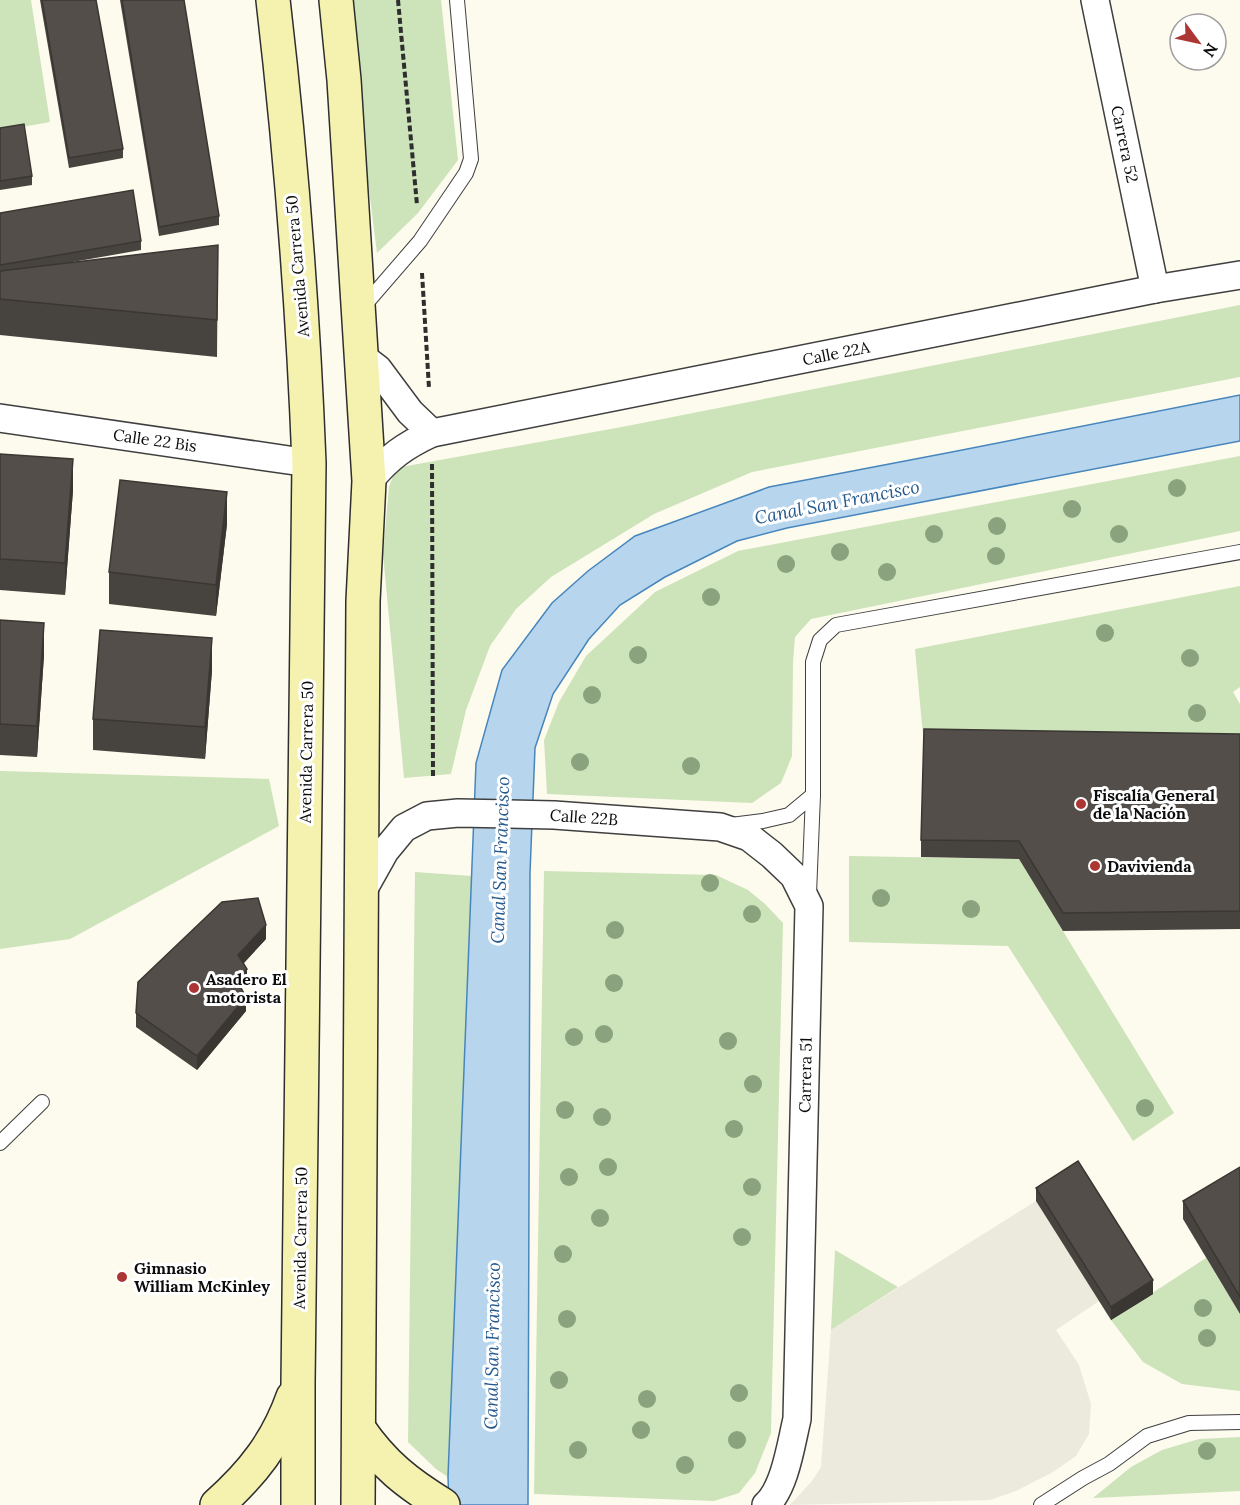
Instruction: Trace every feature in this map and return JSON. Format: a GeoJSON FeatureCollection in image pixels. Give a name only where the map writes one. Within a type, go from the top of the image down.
{"type":"FeatureCollection","features":[{"type":"Feature","properties":{"kind":"main road","name":"Avenida Carrera 50"},"geometry":{"type":"LineString","coordinates":[[273,0],[288,146],[302,326],[309,463],[298,1505]]}},
{"type":"Feature","properties":{"kind":"main road"},"geometry":{"type":"LineString","coordinates":[[336,0],[344,80],[369,481],[363,601],[358,1505]]}},
{"type":"Feature","properties":{"kind":"main road"},"geometry":{"type":"LineString","coordinates":[[217,1505],[238,1487],[258,1464],[288,1413],[298,1384]]}},
{"type":"Feature","properties":{"kind":"main road"},"geometry":{"type":"LineString","coordinates":[[359,1429],[388,1465],[432,1498]]}},
{"type":"Feature","properties":{"kind":"street","name":"Carrera 52"},"geometry":{"type":"LineString","coordinates":[[1095,0],[1155,289]]}},
{"type":"Feature","properties":{"kind":"street","name":"Calle 22A"},"geometry":{"type":"LineString","coordinates":[[369,481],[397,452],[432,433],[1155,289],[1240,275]]}},
{"type":"Feature","properties":{"kind":"street"},"geometry":{"type":"LineString","coordinates":[[361,356],[378,369],[405,406],[432,433]]}},
{"type":"Feature","properties":{"kind":"street","name":"Calle 22 Bis"},"geometry":{"type":"LineString","coordinates":[[0,418],[309,463]]}},
{"type":"Feature","properties":{"kind":"street","name":"Calle 22B"},"geometry":{"type":"LineString","coordinates":[[362,892],[385,851],[404,828],[427,816],[458,813],[554,815],[720,827],[749,837],[794,876],[809,906]]}},
{"type":"Feature","properties":{"kind":"street","name":"Carrera 51"},"geometry":{"type":"LineString","coordinates":[[766,1505],[772,1499],[787,1466],[797,1419],[809,906]]}},
{"type":"Feature","properties":{"kind":"lane"},"geometry":{"type":"LineString","coordinates":[[358,313],[420,241],[466,173],[471,159],[457,0]]}},
{"type":"Feature","properties":{"kind":"lane","name":"Carrera 51"},"geometry":{"type":"LineString","coordinates":[[809,906],[813,795],[813,662],[820,640],[836,625],[1240,552]]}},
{"type":"Feature","properties":{"kind":"lane"},"geometry":{"type":"LineString","coordinates":[[720,827],[789,815],[813,795]]}},
{"type":"Feature","properties":{"kind":"lane"},"geometry":{"type":"LineString","coordinates":[[0,1143],[42,1102]]}},
{"type":"Feature","properties":{"kind":"lane"},"geometry":{"type":"LineString","coordinates":[[1041,1505],[1109,1464],[1147,1436],[1189,1423],[1240,1422]]}},
{"type":"Feature","properties":{"kind":"path"},"geometry":{"type":"LineString","coordinates":[[432,433],[433,776]]}},
{"type":"Feature","properties":{"kind":"green space"},"geometry":{"type":"Polygon","coordinates":[[[0,0],[31,0],[50,122],[0,131],[0,0]]]}},
{"type":"Feature","properties":{"kind":"green space"},"geometry":{"type":"Polygon","coordinates":[[[345,0],[441,0],[458,160],[418,213],[377,253],[345,0]]]}},
{"type":"Feature","properties":{"kind":"green space"},"geometry":{"type":"Polygon","coordinates":[[[1240,305],[1240,377],[752,472],[654,514],[551,577],[516,609],[490,646],[466,710],[451,774],[404,778],[383,554],[389,487],[396,468],[627,426],[1240,305]]]}},
{"type":"Feature","properties":{"kind":"green space"},"geometry":{"type":"Polygon","coordinates":[[[1240,456],[1240,531],[811,619],[795,637],[792,756],[781,783],[752,803],[547,794],[544,740],[559,702],[586,656],[655,592],[738,551],[1240,456]]]}},
{"type":"Feature","properties":{"kind":"green space"},"geometry":{"type":"Polygon","coordinates":[[[1240,586],[1240,687],[1233,692],[1240,704],[1240,751],[924,746],[915,649],[1240,586]]]}},
{"type":"Feature","properties":{"kind":"green space"},"geometry":{"type":"Polygon","coordinates":[[[0,771],[269,779],[279,826],[70,939],[0,949],[0,771]]]}},
{"type":"Feature","properties":{"kind":"green space"},"geometry":{"type":"Polygon","coordinates":[[[849,856],[1019,859],[1174,1113],[1133,1141],[1008,946],[849,942],[849,856]]]}},
{"type":"Feature","properties":{"kind":"green space"},"geometry":{"type":"Polygon","coordinates":[[[544,871],[716,875],[748,890],[783,923],[771,1433],[755,1473],[739,1493],[714,1501],[534,1494],[544,871]]]}},
{"type":"Feature","properties":{"kind":"green space"},"geometry":{"type":"Polygon","coordinates":[[[415,872],[472,876],[448,1477],[436,1469],[408,1442],[415,872]]]}},
{"type":"Feature","properties":{"kind":"green space"},"geometry":{"type":"Polygon","coordinates":[[[835,1250],[898,1287],[831,1330],[835,1250]]]}},
{"type":"Feature","properties":{"kind":"green space"},"geometry":{"type":"Polygon","coordinates":[[[1206,1258],[1240,1314],[1240,1391],[1182,1384],[1143,1362],[1111,1320],[1206,1258]]]}},
{"type":"Feature","properties":{"kind":"green space"},"geometry":{"type":"Polygon","coordinates":[[[1240,1437],[1240,1491],[1093,1498],[1131,1467],[1162,1450],[1199,1439],[1240,1437]]]}},
{"type":"Feature","properties":{"kind":"shaded area"},"geometry":{"type":"Polygon","coordinates":[[[1036,1201],[1099,1301],[1056,1330],[1079,1365],[1091,1404],[1089,1434],[1076,1456],[1053,1472],[1016,1491],[990,1500],[790,1505],[812,1481],[821,1467],[831,1330],[1036,1201]]]}},
{"type":"Feature","properties":{"kind":"water","name":"Canal San Francisco"},"geometry":{"type":"Polygon","coordinates":[[[1240,395],[1240,441],[787,528],[737,541],[665,577],[620,605],[589,639],[553,694],[535,748],[530,873],[528,1505],[449,1505],[448,1477],[476,763],[502,670],[552,603],[588,571],[635,536],[769,487],[1240,395]]]}},
{"type":"Feature","properties":{"kind":"building"},"geometry":{"type":"Polygon","coordinates":[[[42,0],[96,0],[123,149],[69,158],[42,0]]]}},
{"type":"Feature","properties":{"kind":"building"},"geometry":{"type":"Polygon","coordinates":[[[122,0],[184,0],[219,216],[159,227],[122,0]]]}},
{"type":"Feature","properties":{"kind":"building"},"geometry":{"type":"Polygon","coordinates":[[[24,124],[32,176],[0,181],[0,128],[24,124]]]}},
{"type":"Feature","properties":{"kind":"building"},"geometry":{"type":"Polygon","coordinates":[[[133,190],[141,241],[0,265],[0,213],[133,190]]]}},
{"type":"Feature","properties":{"kind":"building"},"geometry":{"type":"Polygon","coordinates":[[[218,245],[217,320],[0,299],[0,271],[218,245]]]}},
{"type":"Feature","properties":{"kind":"building"},"geometry":{"type":"Polygon","coordinates":[[[0,454],[73,459],[65,563],[0,559],[0,454]]]}},
{"type":"Feature","properties":{"kind":"building"},"geometry":{"type":"Polygon","coordinates":[[[120,480],[227,492],[216,585],[109,572],[120,480]]]}},
{"type":"Feature","properties":{"kind":"building"},"geometry":{"type":"Polygon","coordinates":[[[0,620],[44,623],[37,726],[0,724],[0,620]]]}},
{"type":"Feature","properties":{"kind":"building"},"geometry":{"type":"Polygon","coordinates":[[[100,630],[212,638],[205,727],[93,719],[100,630]]]}},
{"type":"Feature","properties":{"kind":"building","name":"Fiscalía General de la Nación"},"geometry":{"type":"Polygon","coordinates":[[[924,729],[1240,734],[1240,911],[1063,913],[1019,841],[921,840],[924,729]]]}},
{"type":"Feature","properties":{"kind":"building","name":"Asadero El motorista"},"geometry":{"type":"Polygon","coordinates":[[[258,898],[266,925],[238,955],[247,969],[236,979],[246,997],[197,1056],[136,1013],[138,982],[222,902],[258,898]]]}},
{"type":"Feature","properties":{"kind":"building"},"geometry":{"type":"Polygon","coordinates":[[[1078,1161],[1153,1280],[1111,1307],[1036,1188],[1078,1161]]]}},
{"type":"Feature","properties":{"kind":"building"},"geometry":{"type":"Polygon","coordinates":[[[1240,1167],[1240,1297],[1183,1201],[1240,1167]]]}},
{"type":"Feature","properties":{"kind":"place","name":"Fiscalía General de la Nación"},"geometry":{"type":"Point","coordinates":[1081,804]}},
{"type":"Feature","properties":{"kind":"place","name":"Davivienda"},"geometry":{"type":"Point","coordinates":[1095,866]}},
{"type":"Feature","properties":{"kind":"place","name":"Asadero El motorista"},"geometry":{"type":"Point","coordinates":[194,988]}},
{"type":"Feature","properties":{"kind":"place","name":"Gimnasio William McKinley"},"geometry":{"type":"Point","coordinates":[122,1277]}}]}
